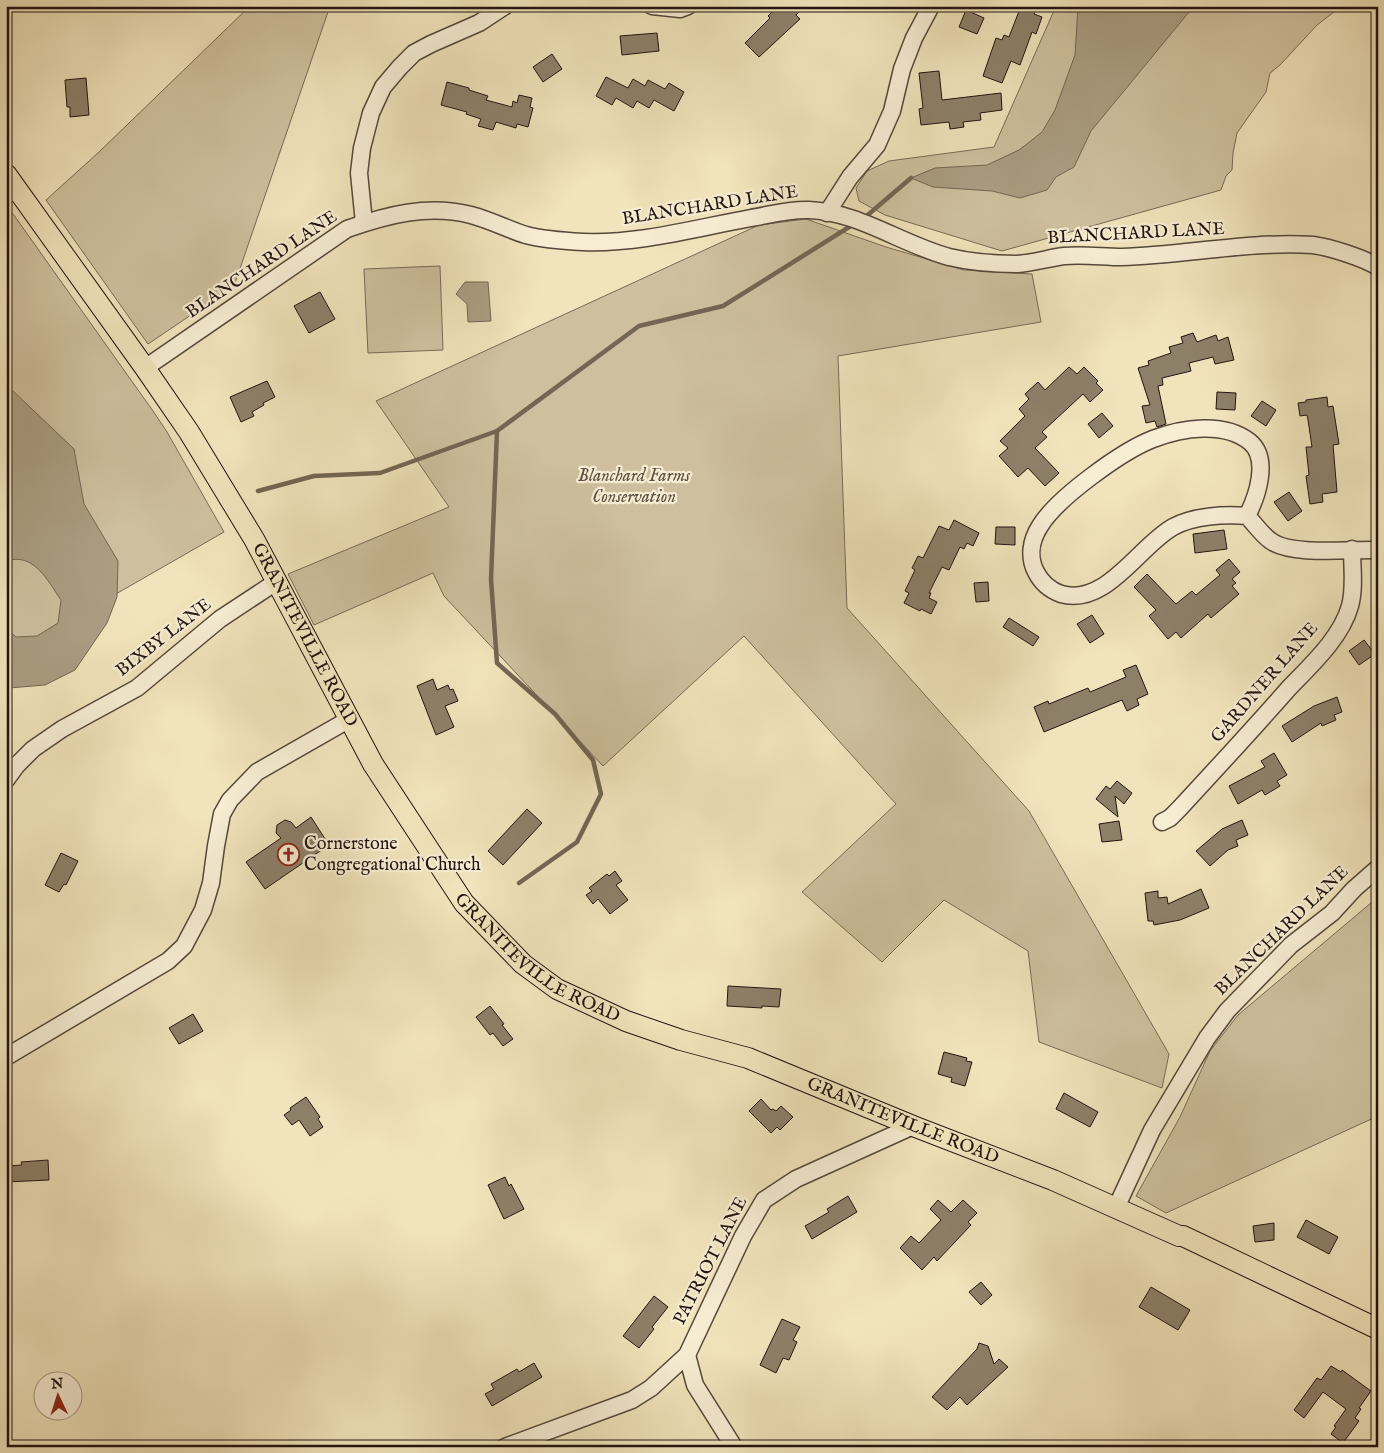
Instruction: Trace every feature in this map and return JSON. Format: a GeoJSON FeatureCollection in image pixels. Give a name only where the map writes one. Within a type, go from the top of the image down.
{"type":"FeatureCollection","features":[{"type":"Feature","properties":{"kind":"main road","name":"GRANITEVILLE ROAD"},"geometry":{"type":"LineString","coordinates":[[6,174],[189,432],[254,539],[372,764],[464,903],[523,964],[552,985],[626,1021],[681,1040],[748,1058],[1053,1180],[1183,1236],[1378,1330]]}},
{"type":"Feature","properties":{"kind":"street"},"geometry":{"type":"LineString","coordinates":[[364,223],[359,173],[360,164],[371,113],[384,87],[414,53],[479,23],[505,6]]}},
{"type":"Feature","properties":{"kind":"street"},"geometry":{"type":"LineString","coordinates":[[652,6],[680,10],[688,6]]}},
{"type":"Feature","properties":{"kind":"street"},"geometry":{"type":"LineString","coordinates":[[827,213],[850,177],[877,145],[892,111],[902,69],[914,38],[931,6]]}},
{"type":"Feature","properties":{"kind":"street","name":"BLANCHARD LANE"},"geometry":{"type":"LineString","coordinates":[[145,368],[347,230],[380,218],[403,213],[436,210],[470,214],[524,234],[552,240],[622,241],[674,234],[757,217],[808,210],[864,222],[923,248],[972,261],[1018,264],[1067,255],[1124,256],[1263,246],[1315,246],[1358,257],[1378,267]]}},
{"type":"Feature","properties":{"kind":"street"},"geometry":{"type":"LineString","coordinates":[[1247,516],[1253,505],[1260,469],[1259,454],[1255,447],[1242,437],[1228,431],[1212,428],[1165,435],[1152,439],[1123,454],[1063,500],[1039,527],[1032,544],[1032,562],[1039,578],[1049,587],[1060,593],[1078,596],[1090,593],[1107,584],[1141,552],[1172,528],[1194,520],[1234,515],[1247,516],[1270,541],[1290,549],[1307,551],[1378,550]]}},
{"type":"Feature","properties":{"kind":"street","name":"GARDNER LANE"},"geometry":{"type":"LineString","coordinates":[[1162,822],[1179,810],[1338,631],[1350,605],[1353,589],[1352,549]]}},
{"type":"Feature","properties":{"kind":"street","name":"BIXBY LANE"},"geometry":{"type":"LineString","coordinates":[[6,780],[17,764],[33,749],[62,729],[137,688],[220,619],[276,582]]}},
{"type":"Feature","properties":{"kind":"street"},"geometry":{"type":"LineString","coordinates":[[6,1057],[174,956],[184,946],[203,910],[211,883],[222,814],[230,800],[257,772],[348,720]]}},
{"type":"Feature","properties":{"kind":"street","name":"BLANCHARD LANE"},"geometry":{"type":"LineString","coordinates":[[1116,1208],[1152,1130],[1207,1038],[1227,1010],[1291,945],[1332,913],[1354,889],[1378,868]]}},
{"type":"Feature","properties":{"kind":"street","name":"PATRIOT LANE"},"geometry":{"type":"LineString","coordinates":[[505,1447],[632,1400],[651,1388],[687,1355],[743,1236],[764,1200],[796,1179],[914,1126]]}},
{"type":"Feature","properties":{"kind":"street"},"geometry":{"type":"LineString","coordinates":[[687,1355],[695,1385],[734,1447]]}},
{"type":"Feature","properties":{"kind":"green space"},"geometry":{"type":"Polygon","coordinates":[[[250,6],[330,6],[234,286],[148,344],[46,200],[99,152],[250,6]]]}},
{"type":"Feature","properties":{"kind":"green space"},"geometry":{"type":"Polygon","coordinates":[[[1056,6],[1338,6],[1270,73],[1266,92],[1237,133],[1232,170],[1226,176],[1221,190],[1002,251],[885,215],[859,201],[856,188],[867,171],[889,161],[994,147],[1056,6]]]}},
{"type":"Feature","properties":{"kind":"green space"},"geometry":{"type":"Polygon","coordinates":[[[6,204],[167,432],[224,532],[6,657],[6,204]]]}},
{"type":"Feature","properties":{"kind":"green space","name":"Blanchard Farms Conservation"},"geometry":{"type":"Polygon","coordinates":[[[806,219],[886,247],[964,270],[1032,274],[1041,322],[838,356],[847,608],[1029,811],[1169,1054],[1162,1088],[1039,1042],[1028,951],[944,900],[882,962],[802,892],[896,804],[744,636],[603,766],[444,596],[433,573],[314,625],[288,574],[449,507],[376,401],[759,225],[806,219]]]}},
{"type":"Feature","properties":{"kind":"green space"},"geometry":{"type":"Polygon","coordinates":[[[440,266],[443,350],[368,353],[364,269],[440,266]]]}},
{"type":"Feature","properties":{"kind":"green space"},"geometry":{"type":"Polygon","coordinates":[[[1378,897],[1378,1116],[1166,1213],[1136,1196],[1180,1117],[1210,1051],[1238,1015],[1378,897]]]}},
{"type":"Feature","properties":{"kind":"shaded area"},"geometry":{"type":"Polygon","coordinates":[[[1078,6],[1194,6],[1091,131],[1074,167],[1056,177],[1047,190],[1020,198],[992,191],[933,187],[911,178],[935,168],[987,165],[1019,150],[1042,132],[1055,110],[1075,55],[1078,6]]]}},
{"type":"Feature","properties":{"kind":"shaded area"},"geometry":{"type":"Polygon","coordinates":[[[465,282],[488,282],[491,321],[468,322],[467,304],[456,294],[465,282]]]}},
{"type":"Feature","properties":{"kind":"shaded area"},"geometry":{"type":"Polygon","coordinates":[[[6,389],[13,391],[74,449],[84,504],[118,561],[117,597],[107,623],[75,670],[45,685],[9,688],[6,687],[6,628],[16,637],[37,636],[58,623],[61,600],[45,576],[32,564],[16,559],[6,561],[6,389]]]}},
{"type":"Feature","properties":{"kind":"building"},"geometry":{"type":"Polygon","coordinates":[[[778,6],[805,6],[796,15],[800,19],[759,57],[745,43],[770,18],[768,16],[778,6]]]}},
{"type":"Feature","properties":{"kind":"building"},"geometry":{"type":"Polygon","coordinates":[[[1021,6],[1038,6],[1034,14],[1042,17],[1036,34],[1032,32],[1020,65],[1011,61],[1002,83],[983,76],[996,38],[1002,40],[1004,35],[1009,37],[1021,6]]]}},
{"type":"Feature","properties":{"kind":"building"},"geometry":{"type":"Polygon","coordinates":[[[966,10],[984,18],[977,34],[959,27],[966,10]]]}},
{"type":"Feature","properties":{"kind":"building"},"geometry":{"type":"Polygon","coordinates":[[[657,33],[659,51],[622,55],[620,36],[657,33]]]}},
{"type":"Feature","properties":{"kind":"building"},"geometry":{"type":"Polygon","coordinates":[[[552,54],[562,69],[543,82],[533,67],[552,54]]]}},
{"type":"Feature","properties":{"kind":"building"},"geometry":{"type":"Polygon","coordinates":[[[939,71],[942,100],[1001,93],[1002,110],[980,113],[981,120],[963,122],[964,127],[950,129],[949,122],[921,125],[919,109],[923,108],[919,73],[939,71]]]}},
{"type":"Feature","properties":{"kind":"building"},"geometry":{"type":"Polygon","coordinates":[[[606,77],[628,88],[633,79],[645,86],[648,80],[665,89],[669,83],[684,92],[674,111],[654,100],[649,108],[637,101],[633,108],[616,98],[612,105],[596,96],[606,77]]]}},
{"type":"Feature","properties":{"kind":"building"},"geometry":{"type":"Polygon","coordinates":[[[86,78],[89,115],[70,117],[70,107],[67,107],[65,80],[86,78]]]}},
{"type":"Feature","properties":{"kind":"building"},"geometry":{"type":"Polygon","coordinates":[[[447,82],[488,96],[486,100],[512,107],[513,101],[517,103],[519,95],[532,98],[530,107],[533,108],[528,127],[517,124],[516,128],[496,122],[493,130],[478,126],[481,119],[466,114],[467,112],[441,105],[447,82]]]}},
{"type":"Feature","properties":{"kind":"building"},"geometry":{"type":"Polygon","coordinates":[[[320,292],[335,319],[309,333],[294,306],[320,292]]]}},
{"type":"Feature","properties":{"kind":"building"},"geometry":{"type":"Polygon","coordinates":[[[1193,333],[1197,342],[1216,335],[1218,341],[1228,337],[1234,360],[1215,364],[1213,357],[1189,363],[1191,371],[1162,378],[1163,385],[1158,386],[1166,424],[1157,427],[1155,421],[1146,423],[1142,406],[1150,405],[1138,368],[1149,365],[1148,361],[1171,353],[1169,347],[1183,343],[1181,337],[1193,333]]]}},
{"type":"Feature","properties":{"kind":"building"},"geometry":{"type":"Polygon","coordinates":[[[1069,367],[1077,374],[1084,367],[1098,381],[1096,383],[1103,390],[1090,402],[1083,394],[1042,432],[1047,437],[1035,448],[1059,473],[1045,486],[1028,468],[1018,477],[999,456],[1008,448],[1000,441],[1025,416],[1019,409],[1029,399],[1025,394],[1038,382],[1045,390],[1069,367]]]}},
{"type":"Feature","properties":{"kind":"building"},"geometry":{"type":"Polygon","coordinates":[[[267,381],[275,397],[263,403],[264,405],[252,412],[254,416],[241,422],[230,397],[267,381]]]}},
{"type":"Feature","properties":{"kind":"building"},"geometry":{"type":"Polygon","coordinates":[[[1217,392],[1236,393],[1235,410],[1216,409],[1217,392]]]}},
{"type":"Feature","properties":{"kind":"building"},"geometry":{"type":"Polygon","coordinates":[[[1327,397],[1328,407],[1333,406],[1339,444],[1333,445],[1337,492],[1322,494],[1323,502],[1310,504],[1306,476],[1309,475],[1306,447],[1312,447],[1307,415],[1300,416],[1298,403],[1327,397]]]}},
{"type":"Feature","properties":{"kind":"building"},"geometry":{"type":"Polygon","coordinates":[[[1262,401],[1276,410],[1266,426],[1251,416],[1262,401]]]}},
{"type":"Feature","properties":{"kind":"building"},"geometry":{"type":"Polygon","coordinates":[[[1102,413],[1113,426],[1099,438],[1088,424],[1102,413]]]}},
{"type":"Feature","properties":{"kind":"building"},"geometry":{"type":"Polygon","coordinates":[[[1289,492],[1302,511],[1288,521],[1274,502],[1289,492]]]}},
{"type":"Feature","properties":{"kind":"building"},"geometry":{"type":"Polygon","coordinates":[[[954,520],[979,533],[973,546],[967,543],[964,549],[960,547],[949,570],[942,567],[929,593],[931,593],[929,598],[937,602],[931,614],[921,609],[920,611],[904,603],[909,593],[905,591],[915,570],[912,568],[918,556],[923,558],[939,526],[949,530],[954,520]]]}},
{"type":"Feature","properties":{"kind":"building"},"geometry":{"type":"Polygon","coordinates":[[[996,527],[1015,527],[1015,545],[995,544],[996,527]]]}},
{"type":"Feature","properties":{"kind":"building"},"geometry":{"type":"Polygon","coordinates":[[[1224,530],[1227,549],[1195,553],[1193,534],[1224,530]]]}},
{"type":"Feature","properties":{"kind":"building"},"geometry":{"type":"Polygon","coordinates":[[[1229,559],[1240,572],[1232,579],[1236,583],[1232,586],[1239,594],[1211,618],[1208,614],[1181,638],[1176,632],[1168,639],[1149,616],[1156,610],[1134,587],[1147,574],[1176,604],[1192,591],[1196,595],[1220,575],[1216,570],[1229,559]]]}},
{"type":"Feature","properties":{"kind":"building"},"geometry":{"type":"Polygon","coordinates":[[[988,582],[989,601],[976,602],[974,583],[988,582]]]}},
{"type":"Feature","properties":{"kind":"building"},"geometry":{"type":"Polygon","coordinates":[[[1092,615],[1104,634],[1090,643],[1077,624],[1092,615]]]}},
{"type":"Feature","properties":{"kind":"building"},"geometry":{"type":"Polygon","coordinates":[[[1009,618],[1039,637],[1033,646],[1003,627],[1009,618]]]}},
{"type":"Feature","properties":{"kind":"building"},"geometry":{"type":"Polygon","coordinates":[[[1364,640],[1375,654],[1359,665],[1349,651],[1364,640]]]}},
{"type":"Feature","properties":{"kind":"building"},"geometry":{"type":"Polygon","coordinates":[[[1136,665],[1148,694],[1137,699],[1139,705],[1127,711],[1122,700],[1044,732],[1034,707],[1048,701],[1049,704],[1088,688],[1090,692],[1126,677],[1123,670],[1136,665]]]}},
{"type":"Feature","properties":{"kind":"building"},"geometry":{"type":"Polygon","coordinates":[[[433,679],[437,690],[448,685],[450,690],[453,689],[458,701],[445,706],[454,727],[436,735],[417,686],[433,679]]]}},
{"type":"Feature","properties":{"kind":"building"},"geometry":{"type":"Polygon","coordinates":[[[1337,697],[1342,712],[1334,715],[1336,720],[1322,726],[1321,723],[1292,742],[1282,726],[1314,706],[1337,697]]]}},
{"type":"Feature","properties":{"kind":"building"},"geometry":{"type":"Polygon","coordinates":[[[1274,753],[1287,775],[1277,781],[1280,786],[1265,795],[1262,790],[1238,804],[1229,786],[1265,767],[1261,761],[1274,753]]]}},
{"type":"Feature","properties":{"kind":"building"},"geometry":{"type":"Polygon","coordinates":[[[1117,781],[1132,793],[1124,804],[1115,796],[1118,817],[1096,799],[1106,786],[1110,789],[1117,781]]]}},
{"type":"Feature","properties":{"kind":"building"},"geometry":{"type":"Polygon","coordinates":[[[527,809],[542,823],[503,865],[488,851],[527,809]]]}},
{"type":"Feature","properties":{"kind":"building","name":"Cornerstone Congregational Church"},"geometry":{"type":"Polygon","coordinates":[[[311,817],[329,845],[265,889],[246,862],[281,838],[276,833],[277,825],[285,820],[291,822],[296,828],[311,817]]]}},
{"type":"Feature","properties":{"kind":"building"},"geometry":{"type":"Polygon","coordinates":[[[1242,820],[1248,835],[1236,840],[1238,846],[1228,850],[1210,866],[1196,851],[1222,829],[1242,820]]]}},
{"type":"Feature","properties":{"kind":"building"},"geometry":{"type":"Polygon","coordinates":[[[1119,821],[1122,840],[1102,842],[1099,824],[1119,821]]]}},
{"type":"Feature","properties":{"kind":"building"},"geometry":{"type":"Polygon","coordinates":[[[61,853],[78,861],[66,885],[64,884],[59,892],[45,885],[61,853]]]}},
{"type":"Feature","properties":{"kind":"building"},"geometry":{"type":"Polygon","coordinates":[[[615,871],[622,881],[616,885],[628,900],[610,914],[598,899],[593,904],[586,895],[592,891],[589,888],[607,874],[609,876],[615,871]]]}},
{"type":"Feature","properties":{"kind":"building"},"geometry":{"type":"Polygon","coordinates":[[[1201,889],[1209,908],[1180,920],[1154,925],[1153,921],[1148,921],[1145,893],[1158,891],[1158,898],[1167,897],[1168,904],[1201,889]]]}},
{"type":"Feature","properties":{"kind":"building"},"geometry":{"type":"Polygon","coordinates":[[[728,986],[781,989],[779,1007],[727,1006],[728,986]]]}},
{"type":"Feature","properties":{"kind":"building"},"geometry":{"type":"Polygon","coordinates":[[[490,1006],[513,1039],[503,1046],[493,1033],[490,1035],[476,1017],[490,1006]]]}},
{"type":"Feature","properties":{"kind":"building"},"geometry":{"type":"Polygon","coordinates":[[[193,1014],[203,1031],[179,1044],[169,1028],[193,1014]]]}},
{"type":"Feature","properties":{"kind":"building"},"geometry":{"type":"Polygon","coordinates":[[[944,1052],[967,1058],[966,1061],[972,1062],[965,1086],[951,1082],[952,1078],[938,1074],[944,1052]]]}},
{"type":"Feature","properties":{"kind":"building"},"geometry":{"type":"Polygon","coordinates":[[[1064,1093],[1098,1112],[1090,1127],[1056,1109],[1064,1093]]]}},
{"type":"Feature","properties":{"kind":"building"},"geometry":{"type":"Polygon","coordinates":[[[306,1097],[320,1117],[318,1119],[323,1127],[310,1136],[299,1120],[292,1125],[284,1115],[291,1110],[290,1108],[306,1097]]]}},
{"type":"Feature","properties":{"kind":"building"},"geometry":{"type":"Polygon","coordinates":[[[761,1099],[771,1110],[776,1111],[781,1106],[793,1117],[780,1130],[777,1127],[771,1133],[749,1111],[761,1099]]]}},
{"type":"Feature","properties":{"kind":"building"},"geometry":{"type":"Polygon","coordinates":[[[48,1160],[49,1180],[6,1182],[6,1166],[22,1165],[21,1162],[48,1160]]]}},
{"type":"Feature","properties":{"kind":"building"},"geometry":{"type":"Polygon","coordinates":[[[505,1177],[509,1186],[511,1184],[524,1209],[504,1219],[488,1185],[505,1177]]]}},
{"type":"Feature","properties":{"kind":"building"},"geometry":{"type":"Polygon","coordinates":[[[848,1196],[857,1212],[812,1239],[805,1226],[829,1212],[827,1209],[848,1196]]]}},
{"type":"Feature","properties":{"kind":"building"},"geometry":{"type":"Polygon","coordinates":[[[938,1200],[951,1212],[963,1200],[977,1213],[968,1222],[971,1225],[937,1261],[934,1257],[922,1270],[900,1248],[911,1236],[919,1243],[941,1220],[930,1209],[938,1200]]]}},
{"type":"Feature","properties":{"kind":"building"},"geometry":{"type":"Polygon","coordinates":[[[1306,1220],[1338,1237],[1329,1254],[1297,1237],[1306,1220]]]}},
{"type":"Feature","properties":{"kind":"building"},"geometry":{"type":"Polygon","coordinates":[[[1274,1223],[1274,1240],[1255,1242],[1253,1226],[1274,1223]]]}},
{"type":"Feature","properties":{"kind":"building"},"geometry":{"type":"Polygon","coordinates":[[[981,1282],[992,1295],[981,1305],[969,1292],[981,1282]]]}},
{"type":"Feature","properties":{"kind":"building"},"geometry":{"type":"Polygon","coordinates":[[[1151,1287],[1190,1310],[1178,1330],[1139,1307],[1151,1287]]]}},
{"type":"Feature","properties":{"kind":"building"},"geometry":{"type":"Polygon","coordinates":[[[654,1296],[668,1307],[652,1327],[654,1329],[639,1348],[623,1336],[654,1296]]]}},
{"type":"Feature","properties":{"kind":"building"},"geometry":{"type":"Polygon","coordinates":[[[782,1319],[800,1327],[793,1340],[797,1342],[789,1360],[783,1358],[776,1373],[760,1365],[782,1319]]]}},
{"type":"Feature","properties":{"kind":"building"},"geometry":{"type":"Polygon","coordinates":[[[979,1343],[988,1346],[994,1364],[999,1359],[1008,1367],[967,1405],[960,1397],[947,1410],[932,1397],[977,1349],[979,1343]]]}},
{"type":"Feature","properties":{"kind":"building"},"geometry":{"type":"Polygon","coordinates":[[[534,1363],[542,1377],[492,1406],[485,1394],[494,1389],[491,1384],[517,1369],[519,1372],[534,1363]]]}},
{"type":"Feature","properties":{"kind":"building"},"geometry":{"type":"Polygon","coordinates":[[[1331,1366],[1341,1372],[1342,1370],[1371,1391],[1359,1408],[1361,1409],[1355,1418],[1359,1421],[1343,1443],[1331,1434],[1336,1427],[1334,1426],[1346,1409],[1323,1392],[1304,1418],[1294,1410],[1317,1378],[1321,1380],[1331,1366]]]}},
{"type":"Feature","properties":{"kind":"waterway"},"geometry":{"type":"LineString","coordinates":[[863,219],[911,178]]}},
{"type":"Feature","properties":{"kind":"waterway"},"geometry":{"type":"LineString","coordinates":[[258,491],[314,476],[380,473],[497,431],[639,326],[723,306],[854,224]]}},
{"type":"Feature","properties":{"kind":"waterway"},"geometry":{"type":"LineString","coordinates":[[497,431],[491,579],[497,663],[555,714],[593,760],[601,794],[577,842],[519,883]]}},
{"type":"Feature","properties":{"kind":"place","name":"Cornerstone Congregational Church"},"geometry":{"type":"Point","coordinates":[288,854]}}]}
